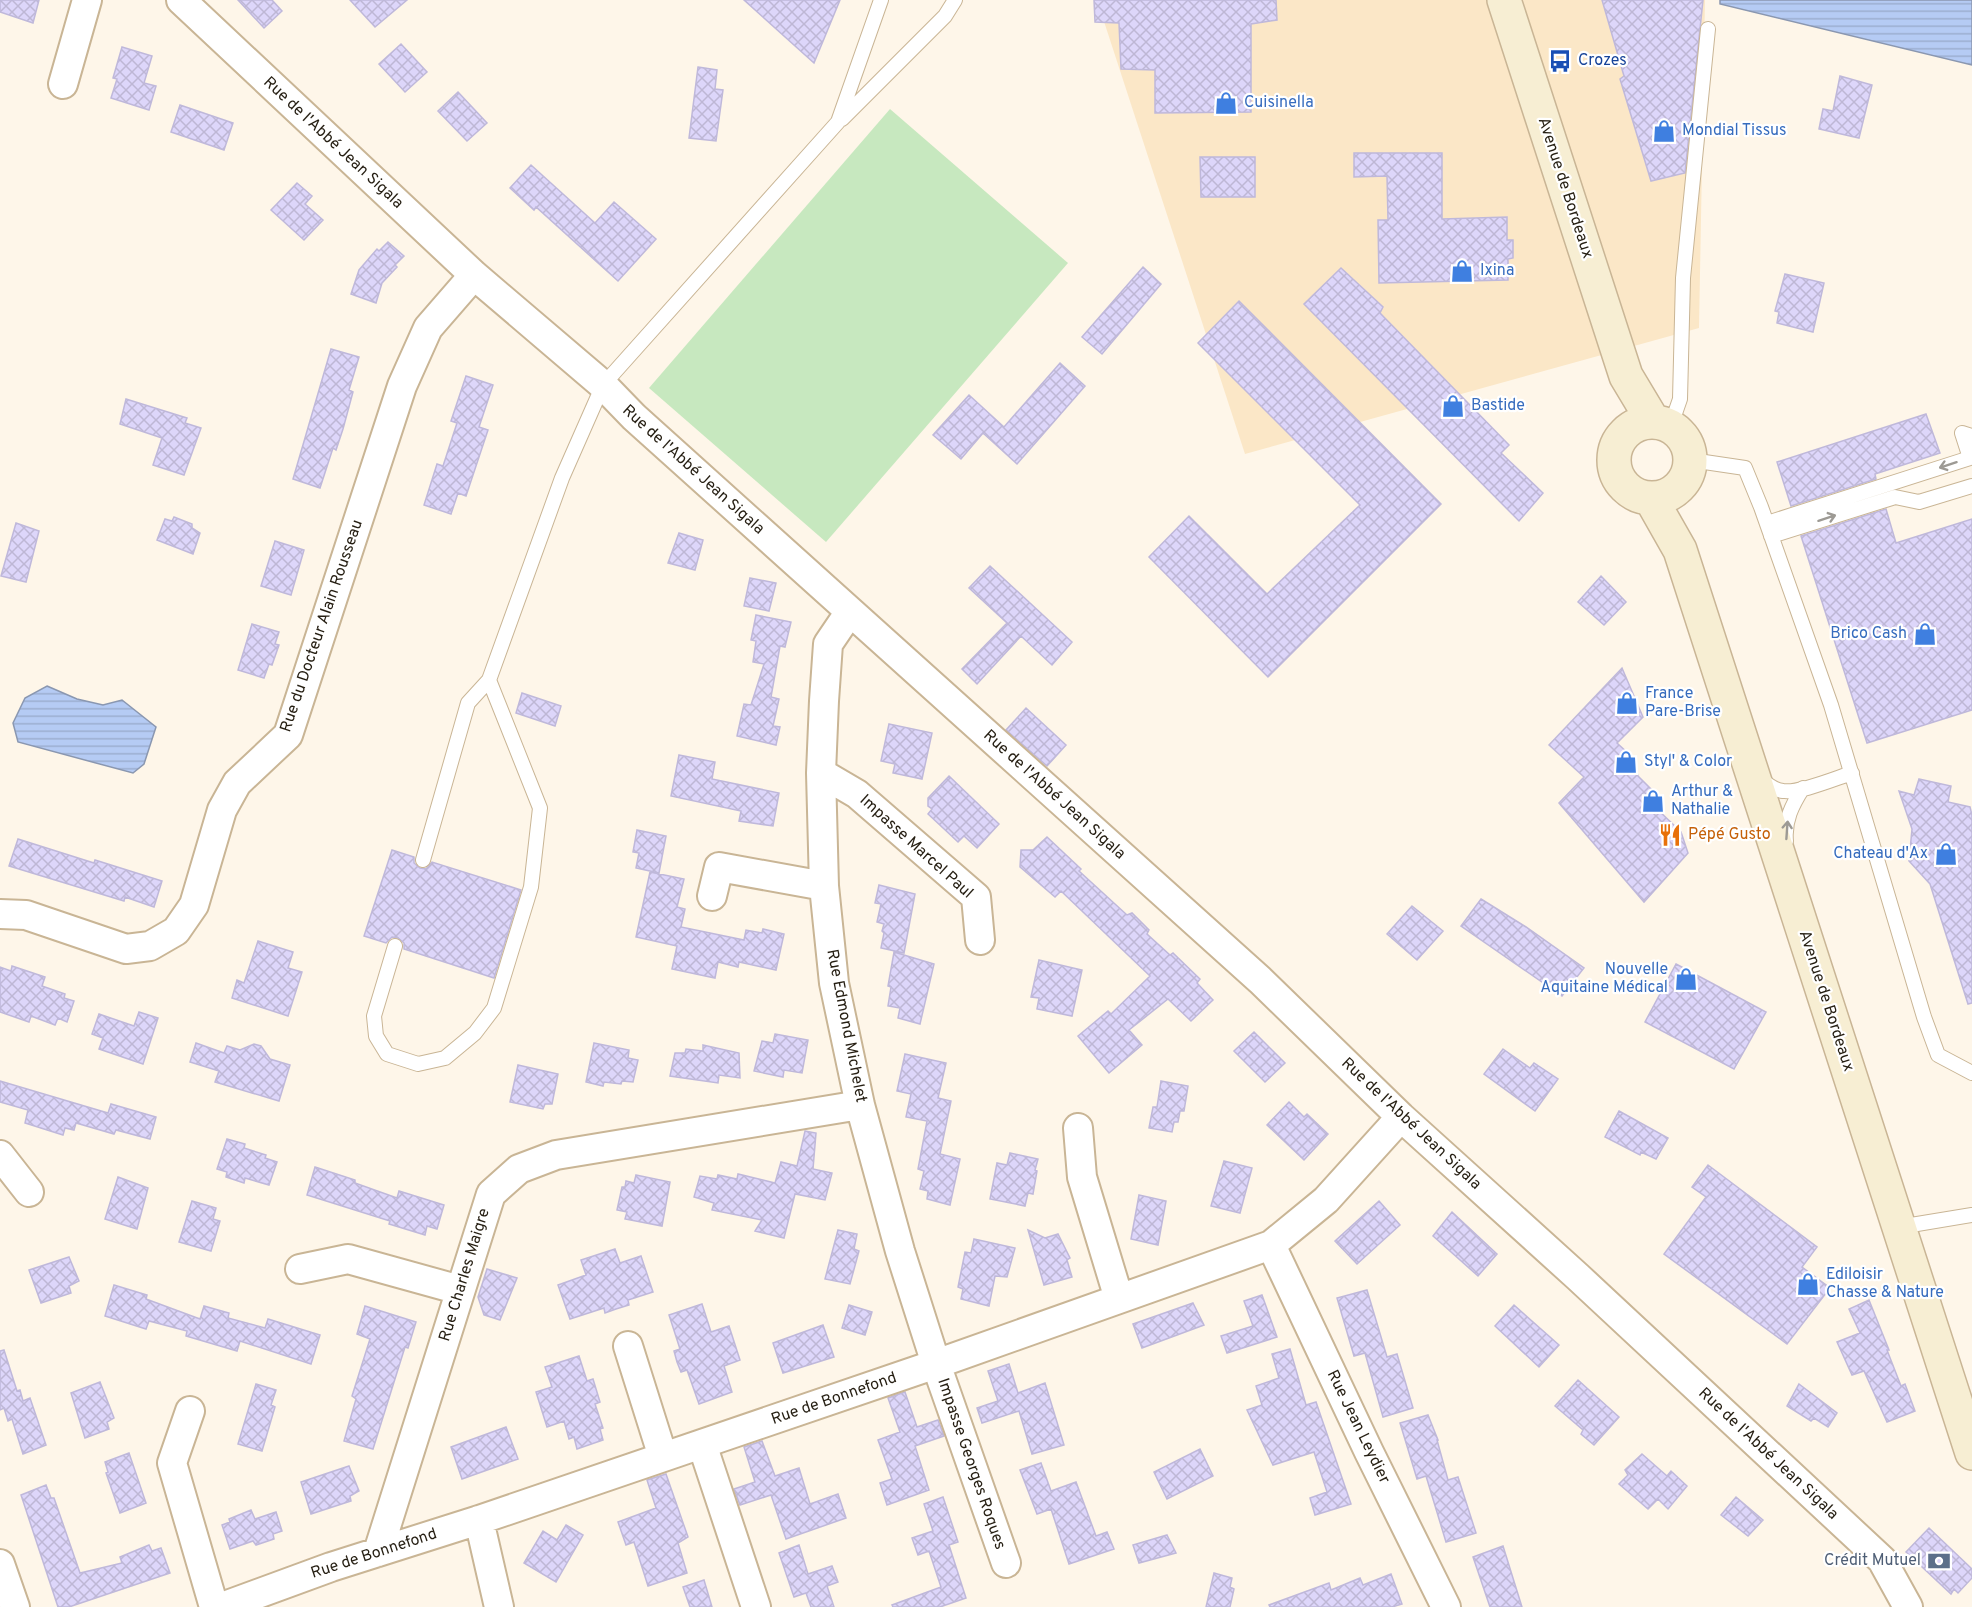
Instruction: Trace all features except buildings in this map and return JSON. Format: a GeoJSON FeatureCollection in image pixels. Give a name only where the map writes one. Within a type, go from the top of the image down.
{"type":"FeatureCollection","features":[{"type":"Feature","properties":{"kind":"main road","name":"Avenue de Bordeaux"},"geometry":{"type":"LineString","coordinates":[[1504,0],[1626,376],[1662,423],[1684,439],[1689,468],[1680,550]]}},
{"type":"Feature","properties":{"kind":"main road","name":"Avenue de Bordeaux"},"geometry":{"type":"LineString","coordinates":[[1626,376],[1619,440],[1613,459],[1618,479],[1632,493],[1651,499],[1680,550],[1972,1453]]}},
{"type":"Feature","properties":{"kind":"main road"},"geometry":{"type":"LineString","coordinates":[[1619,440],[1633,426],[1662,423]]}},
{"type":"Feature","properties":{"kind":"main road"},"geometry":{"type":"LineString","coordinates":[[1651,499],[1673,493],[1689,468]]}},
{"type":"Feature","properties":{"kind":"street"},"geometry":{"type":"LineString","coordinates":[[63,84],[87,0]]}},
{"type":"Feature","properties":{"kind":"street","name":"Rue de l'Abbé Jean Sigala"},"geometry":{"type":"LineString","coordinates":[[181,0],[474,275],[603,386],[849,613],[1260,980],[1401,1117],[1578,1277],[1882,1560],[1908,1607]]}},
{"type":"Feature","properties":{"kind":"street","name":"Rue du Docteur Alain Rousseau"},"geometry":{"type":"LineString","coordinates":[[0,914],[26,915],[126,949],[150,946],[176,931],[194,905],[222,810],[237,783],[288,735],[402,386],[428,328],[474,275]]}},
{"type":"Feature","properties":{"kind":"street","name":"Rue Edmond Michelet"},"geometry":{"type":"LineString","coordinates":[[849,613],[828,644],[821,773],[824,886],[834,983],[860,1105],[900,1251],[936,1364]]}},
{"type":"Feature","properties":{"kind":"street","name":"Impasse Marcel Paul"},"geometry":{"type":"LineString","coordinates":[[821,773],[858,794],[976,897],[980,940]]}},
{"type":"Feature","properties":{"kind":"street"},"geometry":{"type":"LineString","coordinates":[[712,896],[719,867],[824,886]]}},
{"type":"Feature","properties":{"kind":"street","name":"Rue Charles Maigre"},"geometry":{"type":"LineString","coordinates":[[378,1552],[491,1194],[519,1169],[556,1155],[860,1105]]}},
{"type":"Feature","properties":{"kind":"street","name":"Rue de Bonnefond"},"geometry":{"type":"LineString","coordinates":[[222,1607],[378,1552],[480,1520],[936,1364],[1272,1245],[1326,1200],[1401,1117]]}},
{"type":"Feature","properties":{"kind":"street"},"geometry":{"type":"LineString","coordinates":[[1078,1128],[1082,1177],[1119,1299]]}},
{"type":"Feature","properties":{"kind":"street"},"geometry":{"type":"LineString","coordinates":[[0,1155],[29,1192]]}},
{"type":"Feature","properties":{"kind":"street","name":"Rue Jean Leydier"},"geometry":{"type":"LineString","coordinates":[[1272,1245],[1369,1452],[1446,1607]]}},
{"type":"Feature","properties":{"kind":"street"},"geometry":{"type":"LineString","coordinates":[[300,1269],[348,1259],[460,1290]]}},
{"type":"Feature","properties":{"kind":"street"},"geometry":{"type":"LineString","coordinates":[[628,1346],[663,1457]]}},
{"type":"Feature","properties":{"kind":"street","name":"Impasse Georges Roques"},"geometry":{"type":"LineString","coordinates":[[936,1364],[1006,1563]]}},
{"type":"Feature","properties":{"kind":"street"},"geometry":{"type":"LineString","coordinates":[[190,1411],[172,1463],[214,1607]]}},
{"type":"Feature","properties":{"kind":"street"},"geometry":{"type":"LineString","coordinates":[[702,1444],[756,1607]]}},
{"type":"Feature","properties":{"kind":"street"},"geometry":{"type":"LineString","coordinates":[[480,1520],[499,1607]]}},
{"type":"Feature","properties":{"kind":"street"},"geometry":{"type":"LineString","coordinates":[[0,1564],[15,1607]]}},
{"type":"Feature","properties":{"kind":"lane"},"geometry":{"type":"LineString","coordinates":[[838,122],[881,0]]}},
{"type":"Feature","properties":{"kind":"lane"},"geometry":{"type":"LineString","coordinates":[[423,860],[468,703],[489,680],[562,478],[603,386],[838,122],[945,16],[955,0]]}},
{"type":"Feature","properties":{"kind":"lane"},"geometry":{"type":"LineString","coordinates":[[1662,423],[1680,399],[1683,278],[1708,29]]}},
{"type":"Feature","properties":{"kind":"lane"},"geometry":{"type":"LineString","coordinates":[[1769,530],[1970,458],[1962,433],[1972,436]]}},
{"type":"Feature","properties":{"kind":"lane"},"geometry":{"type":"LineString","coordinates":[[1689,468],[1745,468],[1828,696],[1924,1017],[1938,1055],[1972,1073]]}},
{"type":"Feature","properties":{"kind":"lane"},"geometry":{"type":"LineString","coordinates":[[1769,530],[1895,496],[1918,502],[1972,486]]}},
{"type":"Feature","properties":{"kind":"lane"},"geometry":{"type":"LineString","coordinates":[[395,946],[374,1016],[376,1036],[387,1054],[418,1064],[445,1058],[475,1033],[494,1008],[531,887],[540,808],[489,680]]}},
{"type":"Feature","properties":{"kind":"lane"},"geometry":{"type":"LineString","coordinates":[[1750,767],[1766,784],[1784,792],[1852,772]]}},
{"type":"Feature","properties":{"kind":"lane"},"geometry":{"type":"LineString","coordinates":[[1795,908],[1785,828],[1794,802],[1803,788]]}},
{"type":"Feature","properties":{"kind":"lane"},"geometry":{"type":"LineString","coordinates":[[1899,1227],[1972,1215]]}},
{"type":"Feature","properties":{"kind":"shaded area"},"geometry":{"type":"Polygon","coordinates":[[[1097,0],[1705,0],[1699,328],[1245,454],[1097,0]]]}},
{"type":"Feature","properties":{"kind":"green space"},"geometry":{"type":"Polygon","coordinates":[[[890,109],[1068,263],[826,542],[649,388],[890,109]]]}},
{"type":"Feature","properties":{"kind":"water"},"geometry":{"type":"Polygon","coordinates":[[[1720,0],[1972,0],[1972,65],[1720,4],[1720,0]]]}},
{"type":"Feature","properties":{"kind":"water"},"geometry":{"type":"Polygon","coordinates":[[[47,686],[77,699],[103,705],[122,700],[156,727],[144,764],[133,773],[18,742],[13,723],[25,698],[47,686]]]}},
{"type":"Feature","properties":{"kind":"place","name":"Crozes"},"geometry":{"type":"Point","coordinates":[1560,61]}},
{"type":"Feature","properties":{"kind":"place","name":"Cuisinella"},"geometry":{"type":"Point","coordinates":[1226,103]}},
{"type":"Feature","properties":{"kind":"place","name":"Mondial Tissus"},"geometry":{"type":"Point","coordinates":[1664,131]}},
{"type":"Feature","properties":{"kind":"place","name":"Ixina"},"geometry":{"type":"Point","coordinates":[1462,271]}},
{"type":"Feature","properties":{"kind":"place","name":"Bastide"},"geometry":{"type":"Point","coordinates":[1453,406]}},
{"type":"Feature","properties":{"kind":"place","name":"Brico Cash"},"geometry":{"type":"Point","coordinates":[1925,634]}},
{"type":"Feature","properties":{"kind":"place","name":"France Pare-Brise"},"geometry":{"type":"Point","coordinates":[1627,703]}},
{"type":"Feature","properties":{"kind":"place","name":"Styl' & Color"},"geometry":{"type":"Point","coordinates":[1626,762]}},
{"type":"Feature","properties":{"kind":"place","name":"Arthur & Nathalie"},"geometry":{"type":"Point","coordinates":[1653,801]}},
{"type":"Feature","properties":{"kind":"place","name":"Pépé Gusto"},"geometry":{"type":"Point","coordinates":[1670,835]}},
{"type":"Feature","properties":{"kind":"place","name":"Chateau d'Ax"},"geometry":{"type":"Point","coordinates":[1946,854]}},
{"type":"Feature","properties":{"kind":"place","name":"Nouvelle Aquitaine Médical"},"geometry":{"type":"Point","coordinates":[1686,979]}},
{"type":"Feature","properties":{"kind":"place","name":"Ediloisir Chasse & Nature"},"geometry":{"type":"Point","coordinates":[1808,1284]}},
{"type":"Feature","properties":{"kind":"place","name":"Crédit Mutuel"},"geometry":{"type":"Point","coordinates":[1939,1561]}}]}
